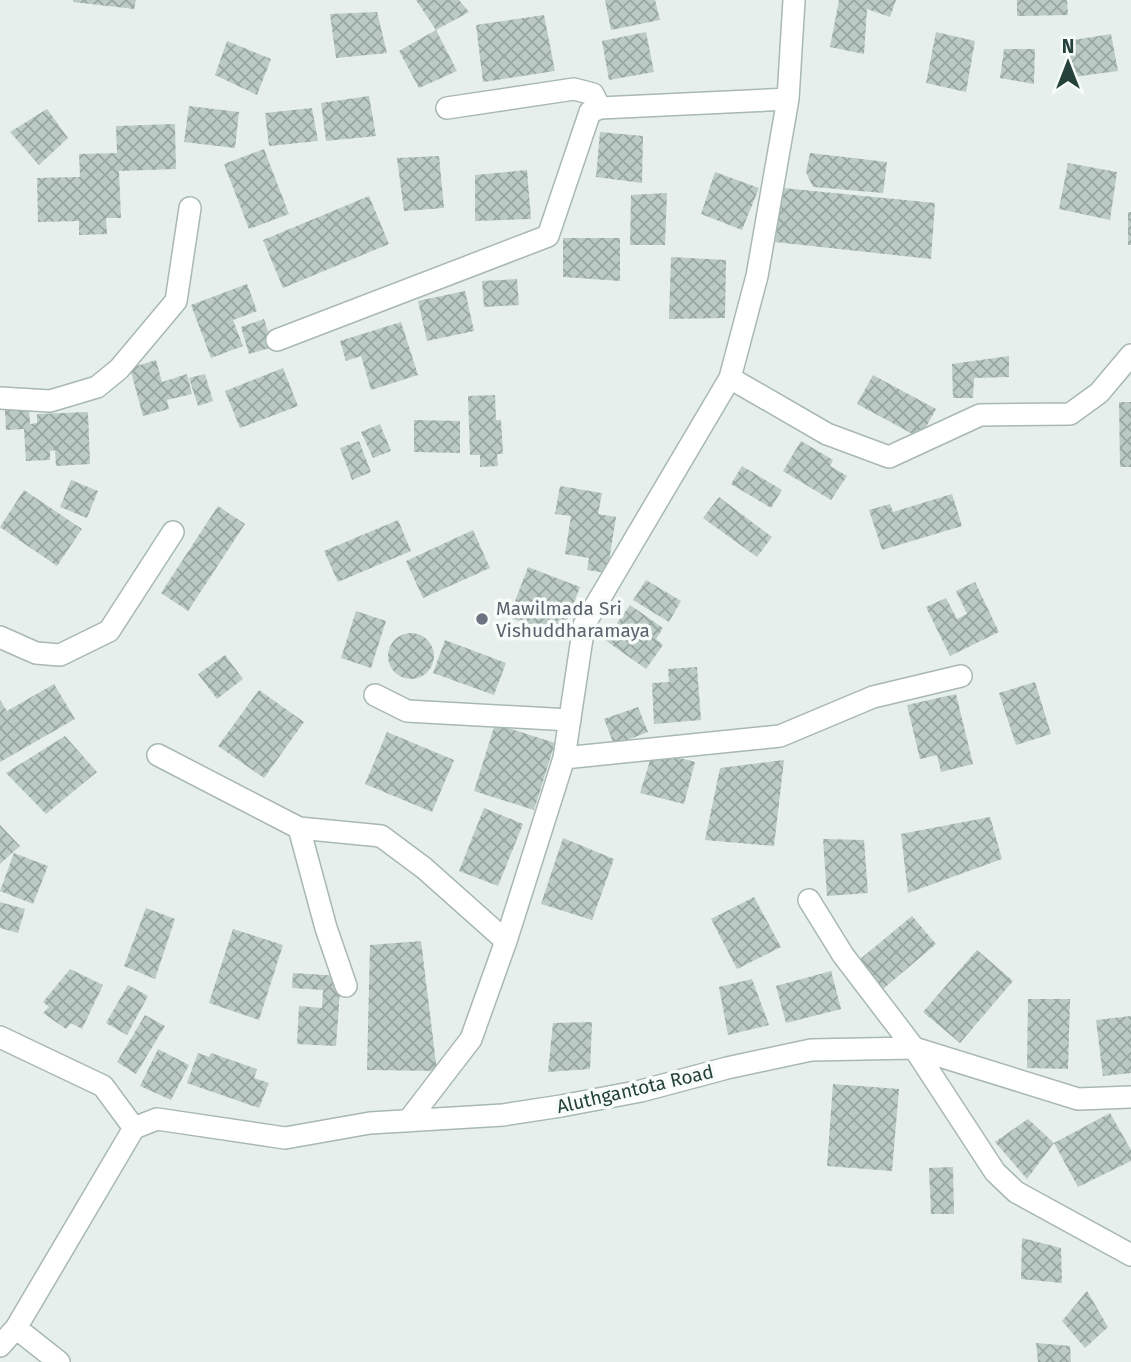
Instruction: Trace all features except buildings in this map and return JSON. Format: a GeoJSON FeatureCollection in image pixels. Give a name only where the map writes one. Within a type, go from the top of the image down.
{"type":"FeatureCollection","features":[{"type":"Feature","properties":{"kind":"street"},"geometry":{"type":"LineString","coordinates":[[408,1121],[471,1039],[506,941],[564,758],[584,625],[730,378],[757,276],[788,99],[794,0]]}},
{"type":"Feature","properties":{"kind":"street"},"geometry":{"type":"LineString","coordinates":[[447,108],[574,89],[593,94],[600,108]]}},
{"type":"Feature","properties":{"kind":"street"},"geometry":{"type":"LineString","coordinates":[[276,340],[548,236],[590,111],[600,108],[788,99]]}},
{"type":"Feature","properties":{"kind":"street"},"geometry":{"type":"LineString","coordinates":[[0,398],[50,401],[97,387],[119,369],[176,301],[190,208]]}},
{"type":"Feature","properties":{"kind":"street"},"geometry":{"type":"LineString","coordinates":[[730,378],[827,434],[889,457],[980,415],[1070,414],[1099,393],[1131,355]]}},
{"type":"Feature","properties":{"kind":"street"},"geometry":{"type":"LineString","coordinates":[[0,637],[36,653],[60,654],[109,631],[173,532]]}},
{"type":"Feature","properties":{"kind":"street"},"geometry":{"type":"LineString","coordinates":[[564,758],[780,736],[873,697],[961,676]]}},
{"type":"Feature","properties":{"kind":"street"},"geometry":{"type":"LineString","coordinates":[[375,695],[407,711],[570,720]]}},
{"type":"Feature","properties":{"kind":"street"},"geometry":{"type":"LineString","coordinates":[[158,755],[299,828],[381,836],[424,867],[506,941]]}},
{"type":"Feature","properties":{"kind":"street"},"geometry":{"type":"LineString","coordinates":[[299,828],[326,928],[346,986]]}},
{"type":"Feature","properties":{"kind":"street"},"geometry":{"type":"LineString","coordinates":[[809,900],[850,965],[914,1048],[995,1172],[1016,1192],[1131,1255]]}},
{"type":"Feature","properties":{"kind":"street"},"geometry":{"type":"LineString","coordinates":[[0,1037],[103,1086],[134,1128],[16,1328],[0,1346]]}},
{"type":"Feature","properties":{"kind":"street","name":"Aluthgantota Road"},"geometry":{"type":"LineString","coordinates":[[134,1128],[157,1119],[285,1138],[370,1123],[503,1115],[641,1091],[727,1068],[811,1050],[914,1048],[1000,1077],[1078,1099],[1131,1097]]}},
{"type":"Feature","properties":{"kind":"street"},"geometry":{"type":"LineString","coordinates":[[16,1328],[59,1362]]}},
{"type":"Feature","properties":{"kind":"place","name":"Mawilmada Sri Vishuddharamaya"},"geometry":{"type":"Point","coordinates":[482,619]}}]}
